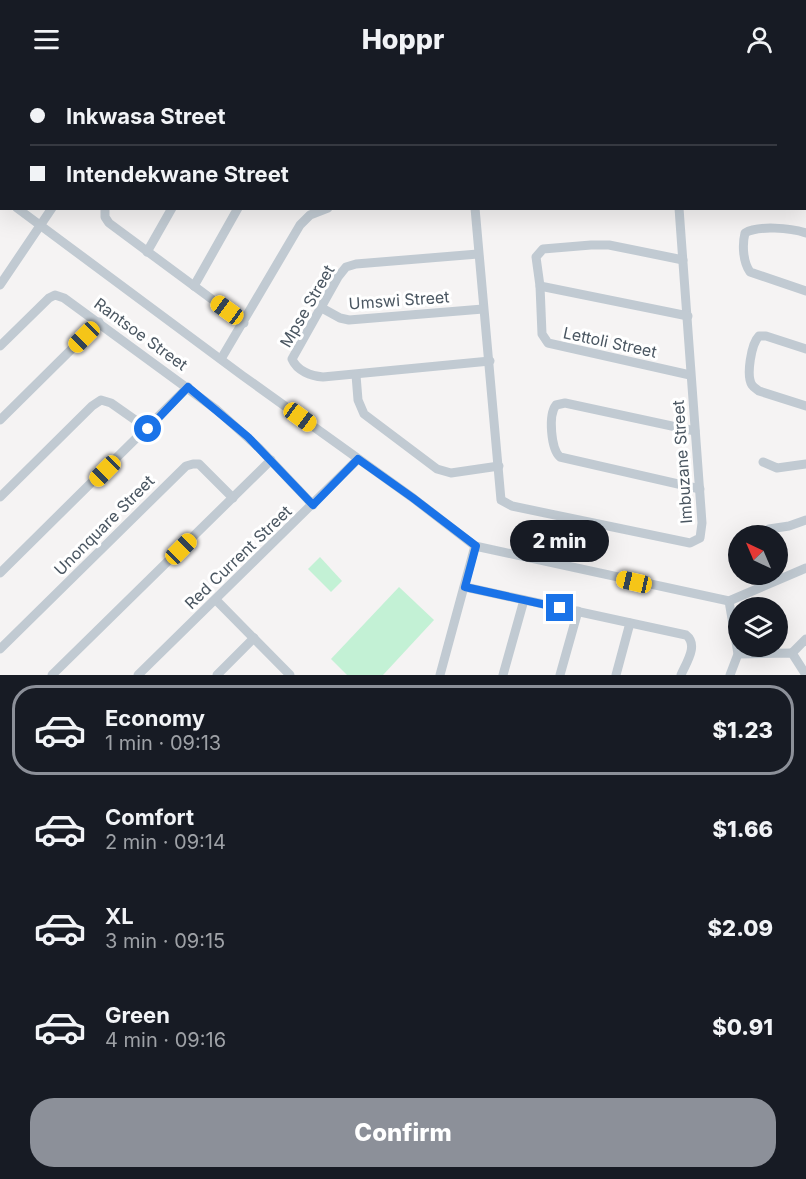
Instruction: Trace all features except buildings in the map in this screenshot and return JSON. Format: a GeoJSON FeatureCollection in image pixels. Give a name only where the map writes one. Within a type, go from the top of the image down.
{"type":"FeatureCollection","features":[{"type":"Feature","properties":{"kind":"street"},"geometry":{"type":"LineString","coordinates":[[20,210],[476,546],[728,601]]}},
{"type":"Feature","properties":{"kind":"street"},"geometry":{"type":"LineString","coordinates":[[0,285],[51,210]]}},
{"type":"Feature","properties":{"kind":"street"},"geometry":{"type":"LineString","coordinates":[[105,210],[105,217],[109,223],[244,322]]}},
{"type":"Feature","properties":{"kind":"street"},"geometry":{"type":"LineString","coordinates":[[147,252],[171,210]]}},
{"type":"Feature","properties":{"kind":"street"},"geometry":{"type":"LineString","coordinates":[[194,286],[237,210]]}},
{"type":"Feature","properties":{"kind":"street"},"geometry":{"type":"LineString","coordinates":[[221,359],[300,225],[310,215],[322,210]]}},
{"type":"Feature","properties":{"kind":"street","name":"Imbuzane Street"},"geometry":{"type":"LineString","coordinates":[[475,210],[501,500],[506,504],[690,543],[697,541],[702,534],[679,210]]}},
{"type":"Feature","properties":{"kind":"street"},"geometry":{"type":"LineString","coordinates":[[806,233],[783,229],[750,231],[745,233],[743,238],[745,263],[750,272],[806,291]]}},
{"type":"Feature","properties":{"kind":"street","name":"Lettoli Street"},"geometry":{"type":"LineString","coordinates":[[683,260],[609,245],[543,249],[536,257],[542,334],[548,343],[690,375]]}},
{"type":"Feature","properties":{"kind":"street","name":"Mpse Street"},"geometry":{"type":"LineString","coordinates":[[478,254],[350,266],[338,277],[293,356],[293,361],[298,368],[314,376],[323,377],[490,361]]}},
{"type":"Feature","properties":{"kind":"street"},"geometry":{"type":"LineString","coordinates":[[540,286],[688,316]]}},
{"type":"Feature","properties":{"kind":"street","name":"Rantsoe Street"},"geometry":{"type":"LineString","coordinates":[[0,346],[49,298],[55,295],[69,301],[188,387],[233,423],[313,505]]}},
{"type":"Feature","properties":{"kind":"street","name":"Umswi Street"},"geometry":{"type":"LineString","coordinates":[[320,307],[340,318],[349,320],[483,309]]}},
{"type":"Feature","properties":{"kind":"street"},"geometry":{"type":"LineString","coordinates":[[0,420],[99,322]]}},
{"type":"Feature","properties":{"kind":"street"},"geometry":{"type":"LineString","coordinates":[[806,349],[759,336],[753,345],[750,378],[753,387],[759,392],[806,406]]}},
{"type":"Feature","properties":{"kind":"street"},"geometry":{"type":"LineString","coordinates":[[356,375],[358,400],[364,414],[437,469],[451,473],[499,466]]}},
{"type":"Feature","properties":{"kind":"street"},"geometry":{"type":"LineString","coordinates":[[0,573],[188,387]]}},
{"type":"Feature","properties":{"kind":"street"},"geometry":{"type":"LineString","coordinates":[[0,497],[92,406],[101,400],[107,400],[148,429]]}},
{"type":"Feature","properties":{"kind":"street"},"geometry":{"type":"LineString","coordinates":[[695,431],[565,403],[558,404],[552,410],[553,447],[560,457],[700,489]]}},
{"type":"Feature","properties":{"kind":"street","name":"Red Current Street"},"geometry":{"type":"LineString","coordinates":[[138,675],[358,459]]}},
{"type":"Feature","properties":{"kind":"street"},"geometry":{"type":"LineString","coordinates":[[52,675],[271,460]]}},
{"type":"Feature","properties":{"kind":"street"},"geometry":{"type":"LineString","coordinates":[[763,462],[777,468],[806,464]]}},
{"type":"Feature","properties":{"kind":"street","name":"Unonquare Street"},"geometry":{"type":"LineString","coordinates":[[0,649],[186,466],[196,464],[202,466],[233,498]]}},
{"type":"Feature","properties":{"kind":"street"},"geometry":{"type":"LineString","coordinates":[[788,526],[806,519]]}},
{"type":"Feature","properties":{"kind":"street"},"geometry":{"type":"LineString","coordinates":[[440,675],[476,546]]}},
{"type":"Feature","properties":{"kind":"street"},"geometry":{"type":"LineString","coordinates":[[738,597],[806,568]]}},
{"type":"Feature","properties":{"kind":"street"},"geometry":{"type":"LineString","coordinates":[[465,587],[688,637],[692,640],[692,649],[681,675]]}},
{"type":"Feature","properties":{"kind":"street"},"geometry":{"type":"LineString","coordinates":[[216,600],[289,675]]}},
{"type":"Feature","properties":{"kind":"street"},"geometry":{"type":"LineString","coordinates":[[503,675],[524,600]]}},
{"type":"Feature","properties":{"kind":"street"},"geometry":{"type":"LineString","coordinates":[[560,675],[578,611]]}},
{"type":"Feature","properties":{"kind":"street"},"geometry":{"type":"LineString","coordinates":[[616,675],[630,623]]}},
{"type":"Feature","properties":{"kind":"street"},"geometry":{"type":"LineString","coordinates":[[217,675],[254,638]]}},
{"type":"Feature","properties":{"kind":"street"},"geometry":{"type":"LineString","coordinates":[[788,653],[792,653],[806,639]]}},
{"type":"Feature","properties":{"kind":"street"},"geometry":{"type":"LineString","coordinates":[[792,653],[806,675]]}},
{"type":"Feature","properties":{"kind":"street"},"geometry":{"type":"LineString","coordinates":[[730,675],[737,657]]}},
{"type":"Feature","properties":{"kind":"green space"},"geometry":{"type":"Polygon","coordinates":[[[320,557],[342,581],[331,592],[308,569],[320,557]]]}},
{"type":"Feature","properties":{"kind":"green space"},"geometry":{"type":"Polygon","coordinates":[[[399,587],[434,620],[383,675],[347,675],[331,659],[399,587]]]}},
{"type":"Feature","properties":{"kind":"route"},"geometry":{"type":"LineString","coordinates":[[148,429],[181,397],[188,387],[260,448],[313,505],[358,459],[476,546],[465,587],[560,608]]}}]}
